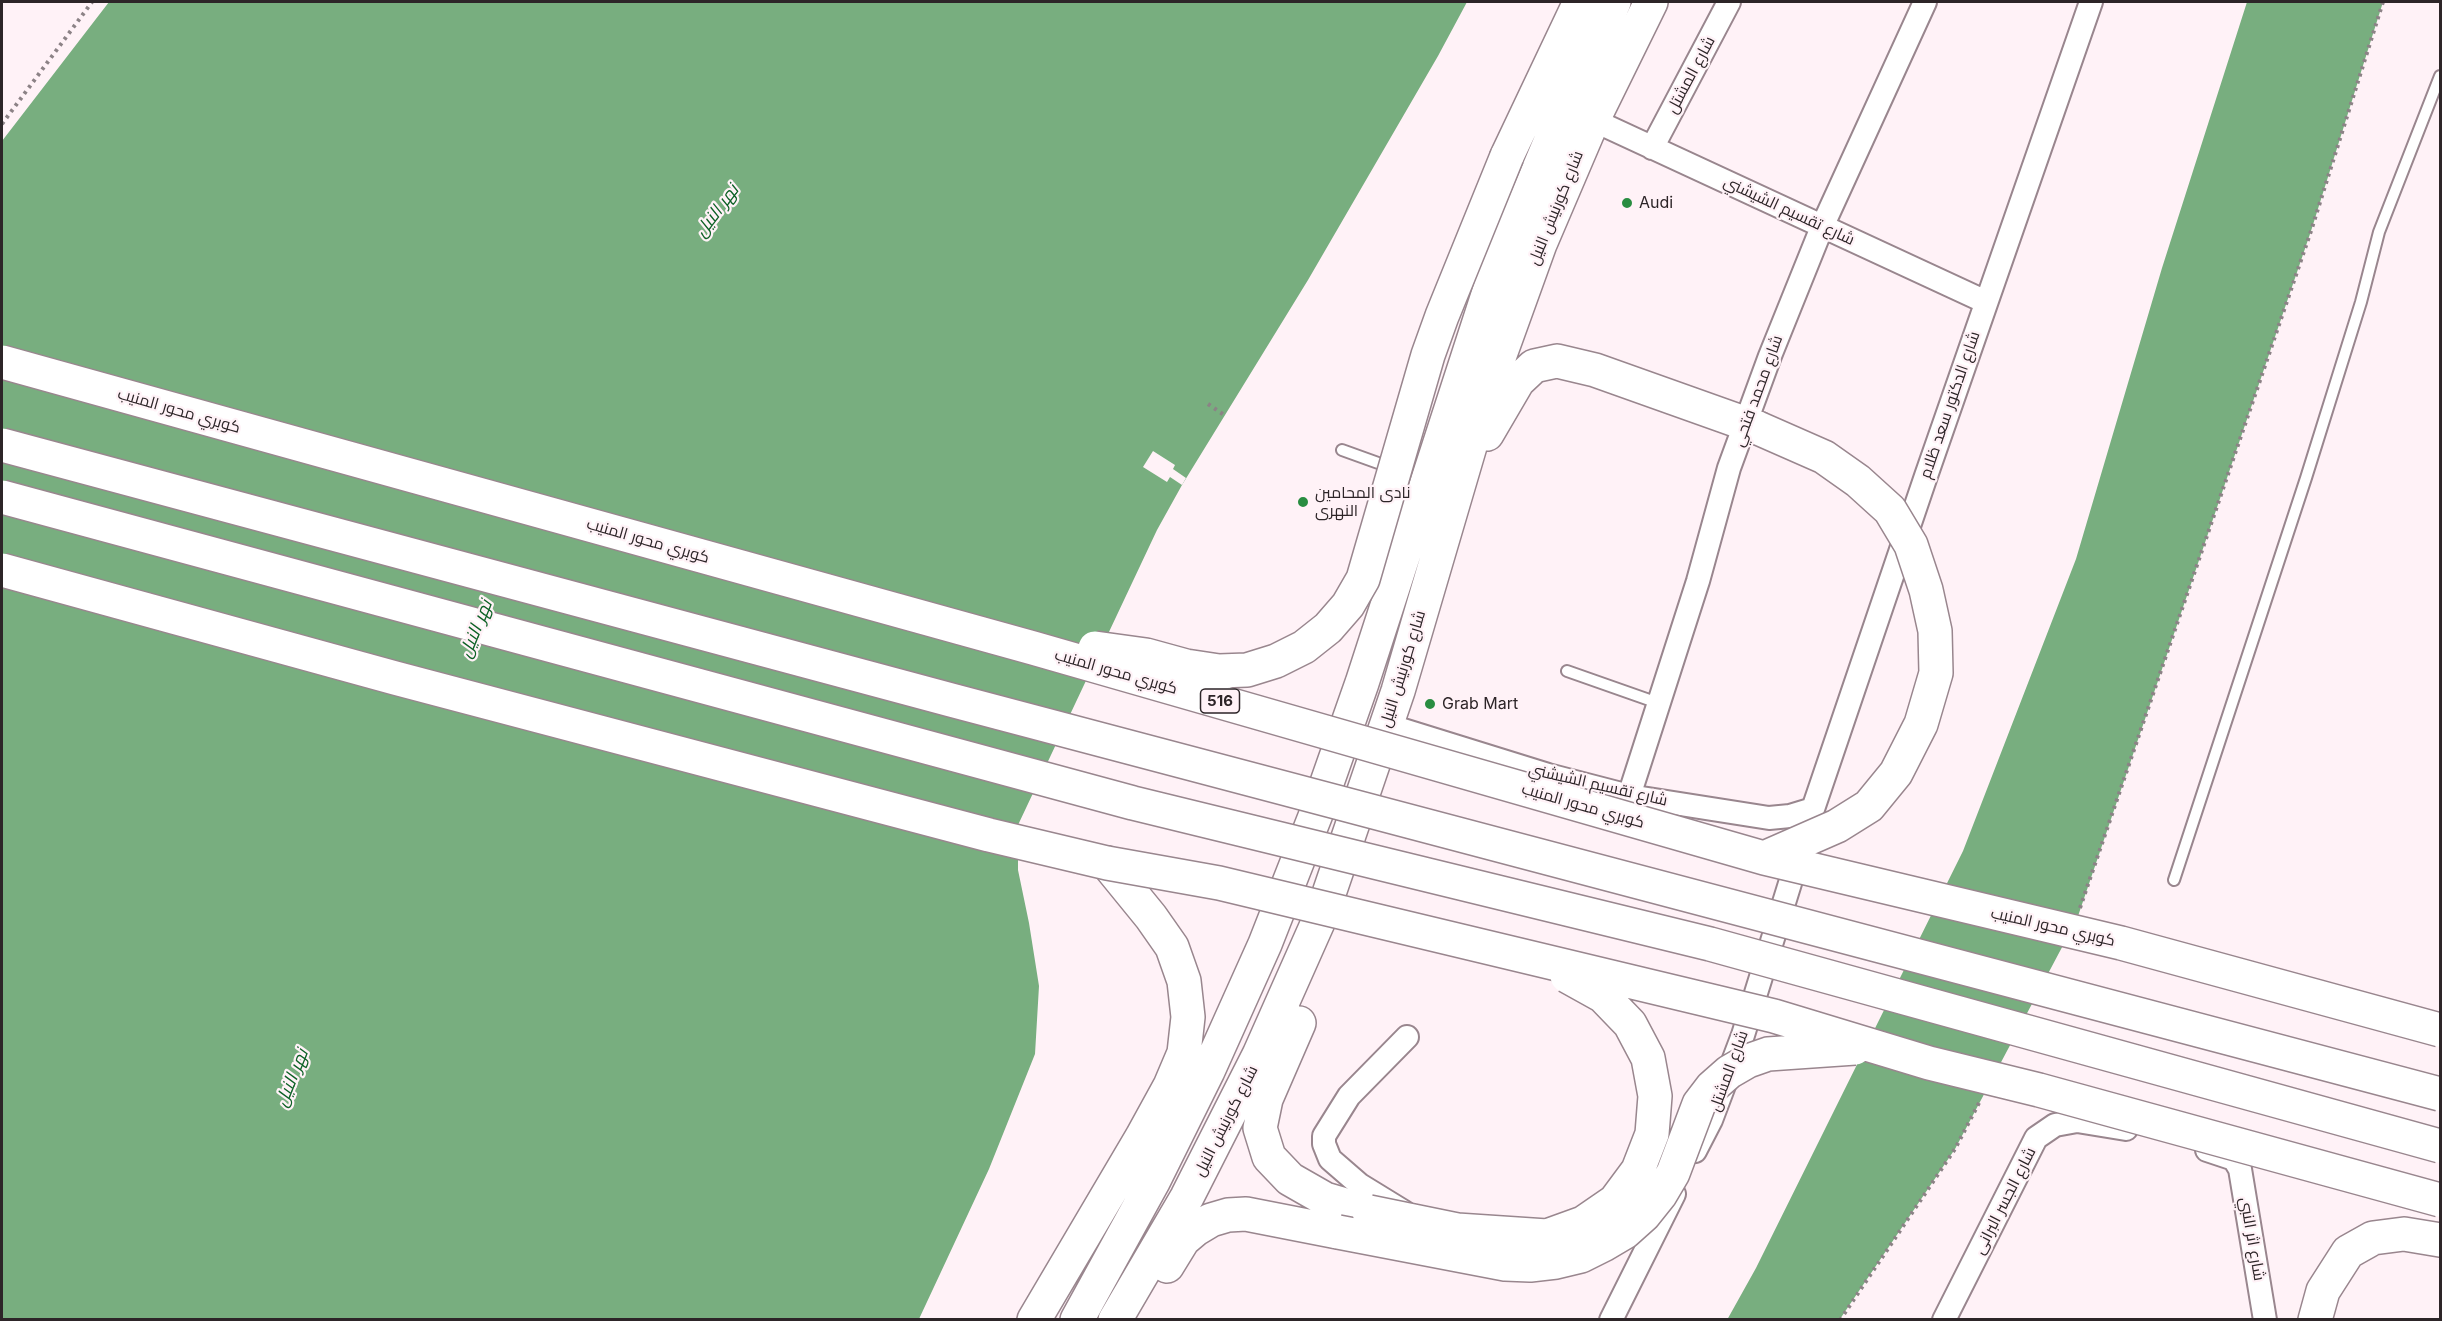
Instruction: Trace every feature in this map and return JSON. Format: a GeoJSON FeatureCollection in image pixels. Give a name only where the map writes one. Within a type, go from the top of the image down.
{"type":"FeatureCollection","features":[{"type":"Feature","properties":{"kind":"highway"},"geometry":{"type":"LineString","coordinates":[[1033,648],[1070,646],[1105,648],[1197,668],[1219,671],[1248,670],[1276,661],[1304,647],[1328,628],[1348,605],[1363,579],[1428,355],[1507,156],[1581,2]]}},
{"type":"Feature","properties":{"kind":"highway","name":"شارع كورنيش النيل"},"geometry":{"type":"LineString","coordinates":[[1077,1320],[1154,1180],[1208,1071],[1265,944],[1316,814],[1494,276],[1549,142],[1614,2]]}},
{"type":"Feature","properties":{"kind":"highway","name":"شارع كورنيش النيل"},"geometry":{"type":"LineString","coordinates":[[1115,1320],[1187,1197],[1259,1055],[1323,911],[1387,725],[1427,479],[1483,402],[1540,244],[1593,120],[1651,2]]}},
{"type":"Feature","properties":{"kind":"highway","name":"كوبري محور المنيب"},"geometry":{"type":"LineString","coordinates":[[2,362],[1033,648],[1764,858],[2121,943],[2440,1030]]}},
{"type":"Feature","properties":{"kind":"highway"},"geometry":{"type":"LineString","coordinates":[[1427,479],[1534,366],[1557,362],[1595,370],[1752,425],[1824,458],[1858,481],[1890,510],[1911,545],[1926,590],[1935,631],[1936,673],[1921,724],[1896,773],[1869,806],[1837,826],[1764,858]]}},
{"type":"Feature","properties":{"kind":"highway"},"geometry":{"type":"LineString","coordinates":[[2,445],[967,704],[2440,1094]]}},
{"type":"Feature","properties":{"kind":"highway"},"geometry":{"type":"LineString","coordinates":[[2,497],[1133,803],[1710,944],[2440,1146]]}},
{"type":"Feature","properties":{"kind":"highway"},"geometry":{"type":"LineString","coordinates":[[2,570],[395,678],[977,832],[1107,863],[1219,883],[1774,1016],[1874,1047],[2440,1200]]}},
{"type":"Feature","properties":{"kind":"highway"},"geometry":{"type":"LineString","coordinates":[[1034,1320],[1142,1137],[1170,1086],[1184,1053],[1188,1017],[1184,981],[1172,947],[1107,863]]}},
{"type":"Feature","properties":{"kind":"highway"},"geometry":{"type":"LineString","coordinates":[[1323,911],[1323,939],[1310,997],[1266,1099],[1260,1128],[1269,1157],[1290,1179],[1325,1199],[1369,1212],[1457,1230],[1547,1236],[1583,1223],[1615,1201],[1638,1170],[1652,1134],[1655,1096],[1648,1058],[1630,1024],[1603,996],[1569,977],[1498,949]]}},
{"type":"Feature","properties":{"kind":"highway"},"geometry":{"type":"LineString","coordinates":[[1136,1320],[1183,1240],[1211,1220],[1228,1215],[1246,1214],[1505,1264],[1539,1264],[1581,1256],[1625,1232],[1660,1195],[1673,1173],[1689,1125],[1699,1104],[1712,1087],[1729,1072],[1768,1054],[1874,1047]]}},
{"type":"Feature","properties":{"kind":"highway"},"geometry":{"type":"LineString","coordinates":[[2315,1320],[2322,1291],[2348,1252],[2373,1238],[2404,1234],[2440,1240]]}},
{"type":"Feature","properties":{"kind":"street","name":"شارع المشتل"},"geometry":{"type":"LineString","coordinates":[[1652,148],[1730,2]]}},
{"type":"Feature","properties":{"kind":"street","name":"شارع محمد فتحي"},"geometry":{"type":"LineString","coordinates":[[1629,796],[1698,581],[1729,468],[1752,425],[1822,227],[1925,2]]}},
{"type":"Feature","properties":{"kind":"street","name":"شارع الدكتور سعد ظلام"},"geometry":{"type":"LineString","coordinates":[[1813,809],[2091,2]]}},
{"type":"Feature","properties":{"kind":"street","name":"شارع تقسيم الشيشني"},"geometry":{"type":"LineString","coordinates":[[1593,120],[1986,302]]}},
{"type":"Feature","properties":{"kind":"street","name":"شارع تقسيم الشيشني"},"geometry":{"type":"LineString","coordinates":[[1387,725],[1548,775],[1629,796],[1769,818],[1790,816],[1813,809]]}},
{"type":"Feature","properties":{"kind":"street","name":"شارع المشتل"},"geometry":{"type":"LineString","coordinates":[[1611,1320],[1711,1120],[1743,1035],[1813,809]]}},
{"type":"Feature","properties":{"kind":"street"},"geometry":{"type":"LineString","coordinates":[[1407,1037],[1349,1096],[1324,1136],[1324,1144],[1330,1160],[1360,1185],[1393,1207],[1429,1222],[1505,1242],[1544,1239],[1583,1232],[1639,1192],[1648,1192],[1670,1203]]}},
{"type":"Feature","properties":{"kind":"street","name":"شارع الجسر البرانى"},"geometry":{"type":"LineString","coordinates":[[1944,1320],[2036,1138],[2055,1125],[2077,1121],[2105,1124],[2234,1159]]}},
{"type":"Feature","properties":{"kind":"street","name":"شارع اثر النبي"},"geometry":{"type":"LineString","coordinates":[[2234,1159],[2240,1169],[2265,1320]]}},
{"type":"Feature","properties":{"kind":"lane"},"geometry":{"type":"LineString","coordinates":[[2174,880],[2306,478],[2361,302],[2379,232],[2440,76]]}},
{"type":"Feature","properties":{"kind":"lane"},"geometry":{"type":"LineString","coordinates":[[1342,450],[1427,479]]}},
{"type":"Feature","properties":{"kind":"lane"},"geometry":{"type":"LineString","coordinates":[[1567,671],[1658,703]]}},
{"type":"Feature","properties":{"kind":"path"},"geometry":{"type":"LineString","coordinates":[[2,124],[92,2]]}},
{"type":"Feature","properties":{"kind":"path"},"geometry":{"type":"LineString","coordinates":[[2077,920],[2311,231],[2383,2]]}},
{"type":"Feature","properties":{"kind":"path"},"geometry":{"type":"LineString","coordinates":[[2,112],[6,116]]}},
{"type":"Feature","properties":{"kind":"path"},"geometry":{"type":"LineString","coordinates":[[1208,404],[1224,415]]}},
{"type":"Feature","properties":{"kind":"path"},"geometry":{"type":"LineString","coordinates":[[1840,1320],[1955,1149],[1983,1097]]}},
{"type":"Feature","properties":{"kind":"water","name":"نهر النيل"},"geometry":{"type":"Polygon","coordinates":[[[109,2],[1467,2],[1308,280],[1182,485],[1157,530],[1018,825],[1018,870],[1039,986],[1035,1054],[989,1169],[919,1319],[2,1320],[2,141],[109,2]]]}},
{"type":"Feature","properties":{"kind":"water"},"geometry":{"type":"Polygon","coordinates":[[[2247,2],[2383,2],[2311,231],[2077,919],[1955,1149],[1840,1319],[1727,1320],[1756,1268],[1963,851],[2076,559],[2162,268],[2247,2]]]}},
{"type":"Feature","properties":{"kind":"pier"},"geometry":{"type":"Polygon","coordinates":[[[1153,451],[1175,465],[1173,469],[1186,478],[1182,485],[1170,477],[1167,482],[1143,467],[1153,451]]]}},
{"type":"Feature","properties":{"kind":"place","name":"Audi"},"geometry":{"type":"Point","coordinates":[1627,203]}},
{"type":"Feature","properties":{"kind":"place","name":"نادى المحامين النهرى"},"geometry":{"type":"Point","coordinates":[1303,502]}},
{"type":"Feature","properties":{"kind":"place","name":"Grab Mart"},"geometry":{"type":"Point","coordinates":[1430,704]}}]}
